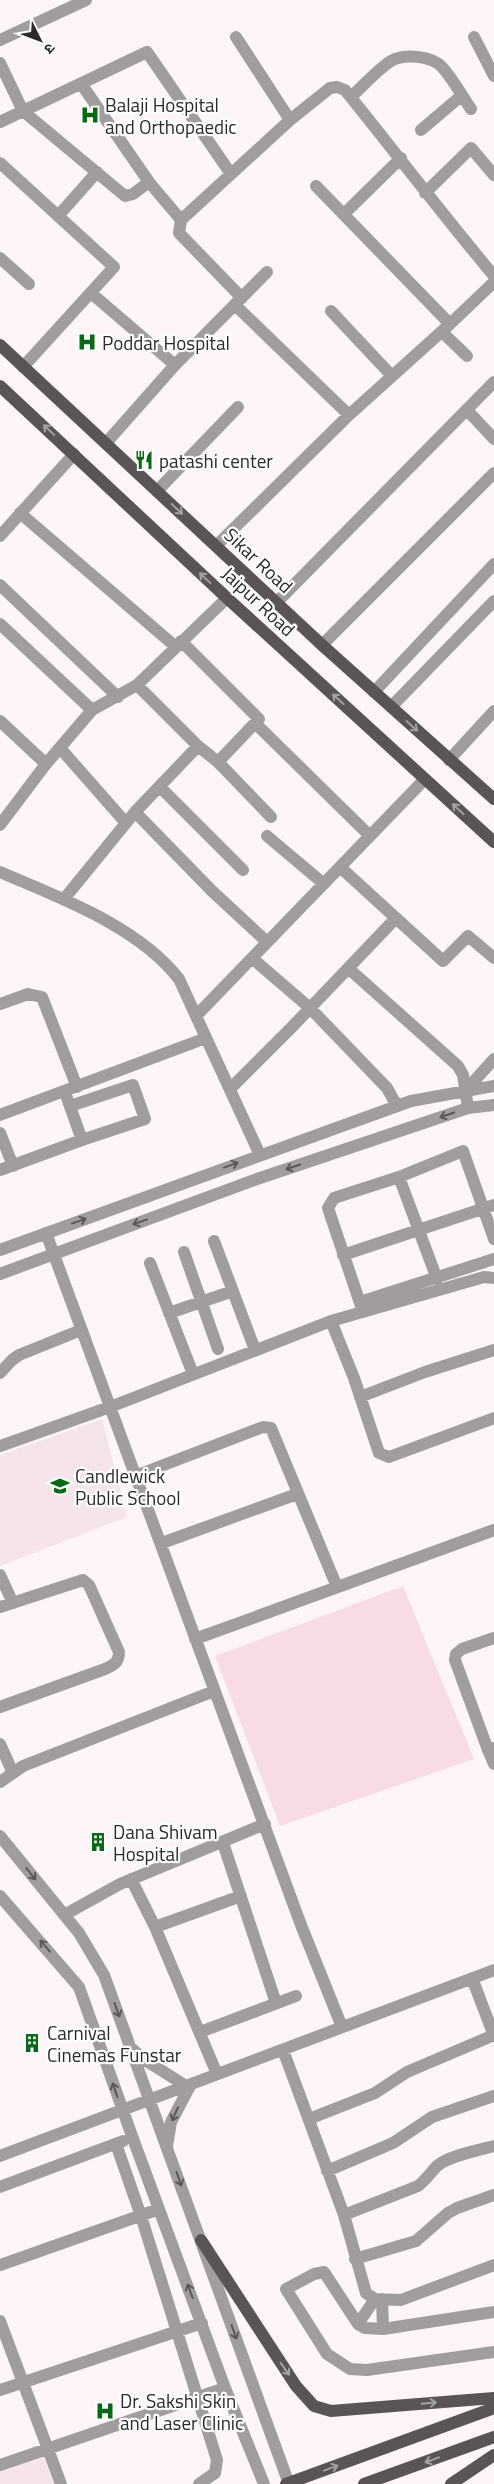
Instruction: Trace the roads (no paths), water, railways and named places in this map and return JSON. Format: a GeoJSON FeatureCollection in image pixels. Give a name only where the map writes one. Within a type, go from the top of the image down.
{"type":"FeatureCollection","features":[{"type":"Feature","properties":{"kind":"main road","name":"Sikar Road"},"geometry":{"type":"LineString","coordinates":[[0,345],[322,645],[494,799]]}},
{"type":"Feature","properties":{"kind":"main road","name":"Jaipur Road"},"geometry":{"type":"LineString","coordinates":[[0,386],[227,598],[494,842]]}},
{"type":"Feature","properties":{"kind":"main road"},"geometry":{"type":"LineString","coordinates":[[201,2240],[273,2353],[296,2386],[314,2406],[331,2411],[494,2398]]}},
{"type":"Feature","properties":{"kind":"main road"},"geometry":{"type":"LineString","coordinates":[[288,2484],[494,2408]]}},
{"type":"Feature","properties":{"kind":"main road"},"geometry":{"type":"LineString","coordinates":[[364,2484],[494,2437]]}},
{"type":"Feature","properties":{"kind":"main road"},"geometry":{"type":"LineString","coordinates":[[451,2484],[494,2455]]}},
{"type":"Feature","properties":{"kind":"street"},"geometry":{"type":"LineString","coordinates":[[0,40],[86,0]]}},
{"type":"Feature","properties":{"kind":"street"},"geometry":{"type":"LineString","coordinates":[[236,37],[290,120]]}},
{"type":"Feature","properties":{"kind":"street"},"geometry":{"type":"LineString","coordinates":[[474,37],[494,76]]}},
{"type":"Feature","properties":{"kind":"street"},"geometry":{"type":"LineString","coordinates":[[0,122],[82,85],[147,52],[231,174]]}},
{"type":"Feature","properties":{"kind":"street"},"geometry":{"type":"LineString","coordinates":[[350,97],[392,60],[404,58],[432,60],[442,67],[471,109]]}},
{"type":"Feature","properties":{"kind":"street"},"geometry":{"type":"LineString","coordinates":[[0,63],[23,111],[125,196],[133,194],[149,182]]}},
{"type":"Feature","properties":{"kind":"street"},"geometry":{"type":"LineString","coordinates":[[82,85],[149,182],[181,220]]}},
{"type":"Feature","properties":{"kind":"street"},"geometry":{"type":"LineString","coordinates":[[349,415],[238,301],[179,233],[181,220],[290,120],[330,88],[340,87],[400,158],[425,193],[494,276]]}},
{"type":"Feature","properties":{"kind":"street"},"geometry":{"type":"LineString","coordinates":[[421,130],[461,96]]}},
{"type":"Feature","properties":{"kind":"street"},"geometry":{"type":"LineString","coordinates":[[425,193],[471,148],[494,175]]}},
{"type":"Feature","properties":{"kind":"street"},"geometry":{"type":"LineString","coordinates":[[344,214],[400,158]]}},
{"type":"Feature","properties":{"kind":"street"},"geometry":{"type":"LineString","coordinates":[[0,163],[114,267],[23,367]]}},
{"type":"Feature","properties":{"kind":"street"},"geometry":{"type":"LineString","coordinates":[[58,216],[97,172]]}},
{"type":"Feature","properties":{"kind":"street"},"geometry":{"type":"LineString","coordinates":[[316,186],[344,214],[446,328],[467,356]]}},
{"type":"Feature","properties":{"kind":"street"},"geometry":{"type":"LineString","coordinates":[[0,258],[29,284]]}},
{"type":"Feature","properties":{"kind":"street"},"geometry":{"type":"LineString","coordinates":[[106,443],[176,365],[267,272]]}},
{"type":"Feature","properties":{"kind":"street"},"geometry":{"type":"LineString","coordinates":[[216,546],[349,415],[494,282]]}},
{"type":"Feature","properties":{"kind":"street"},"geometry":{"type":"LineString","coordinates":[[91,293],[176,365]]}},
{"type":"Feature","properties":{"kind":"street"},"geometry":{"type":"LineString","coordinates":[[331,311],[392,376]]}},
{"type":"Feature","properties":{"kind":"street"},"geometry":{"type":"LineString","coordinates":[[277,602],[494,382]]}},
{"type":"Feature","properties":{"kind":"street"},"geometry":{"type":"LineString","coordinates":[[157,490],[238,407]]}},
{"type":"Feature","properties":{"kind":"street"},"geometry":{"type":"LineString","coordinates":[[467,410],[494,439]]}},
{"type":"Feature","properties":{"kind":"street"},"geometry":{"type":"LineString","coordinates":[[0,536],[74,454]]}},
{"type":"Feature","properties":{"kind":"street"},"geometry":{"type":"LineString","coordinates":[[322,645],[494,473]]}},
{"type":"Feature","properties":{"kind":"street"},"geometry":{"type":"LineString","coordinates":[[20,513],[178,644],[258,719],[218,762]]}},
{"type":"Feature","properties":{"kind":"street"},"geometry":{"type":"LineString","coordinates":[[374,692],[494,564]]}},
{"type":"Feature","properties":{"kind":"street"},"geometry":{"type":"LineString","coordinates":[[0,585],[118,697]]}},
{"type":"Feature","properties":{"kind":"street"},"geometry":{"type":"LineString","coordinates":[[0,825],[46,764],[92,710],[118,697],[137,684],[227,598]]}},
{"type":"Feature","properties":{"kind":"street"},"geometry":{"type":"LineString","coordinates":[[391,707],[494,601]]}},
{"type":"Feature","properties":{"kind":"street"},"geometry":{"type":"LineString","coordinates":[[0,624],[92,710]]}},
{"type":"Feature","properties":{"kind":"street"},"geometry":{"type":"LineString","coordinates":[[137,684],[198,746],[218,762],[271,818]]}},
{"type":"Feature","properties":{"kind":"street"},"geometry":{"type":"LineString","coordinates":[[449,760],[494,711]]}},
{"type":"Feature","properties":{"kind":"street"},"geometry":{"type":"LineString","coordinates":[[0,721],[46,764]]}},
{"type":"Feature","properties":{"kind":"street"},"geometry":{"type":"LineString","coordinates":[[255,723],[370,835]]}},
{"type":"Feature","properties":{"kind":"street"},"geometry":{"type":"LineString","coordinates":[[64,899],[126,822],[198,746]]}},
{"type":"Feature","properties":{"kind":"street"},"geometry":{"type":"LineString","coordinates":[[60,748],[126,822]]}},
{"type":"Feature","properties":{"kind":"street"},"geometry":{"type":"LineString","coordinates":[[196,1016],[425,779]]}},
{"type":"Feature","properties":{"kind":"street"},"geometry":{"type":"LineString","coordinates":[[160,787],[243,870]]}},
{"type":"Feature","properties":{"kind":"street"},"geometry":{"type":"LineString","coordinates":[[135,812],[212,891],[267,942]]}},
{"type":"Feature","properties":{"kind":"street"},"geometry":{"type":"LineString","coordinates":[[267,836],[324,884]]}},
{"type":"Feature","properties":{"kind":"street"},"geometry":{"type":"LineString","coordinates":[[340,867],[443,961],[468,936],[494,958]]}},
{"type":"Feature","properties":{"kind":"street"},"geometry":{"type":"LineString","coordinates":[[0,872],[64,899],[158,954],[179,979],[260,1155]]}},
{"type":"Feature","properties":{"kind":"street"},"geometry":{"type":"LineString","coordinates":[[230,1089],[396,918]]}},
{"type":"Feature","properties":{"kind":"street"},"geometry":{"type":"LineString","coordinates":[[252,958],[310,1008],[387,1088],[397,1106]]}},
{"type":"Feature","properties":{"kind":"street"},"geometry":{"type":"LineString","coordinates":[[348,968],[458,1066],[463,1075],[468,1108]]}},
{"type":"Feature","properties":{"kind":"street"},"geometry":{"type":"LineString","coordinates":[[0,1004],[28,994],[42,997],[77,1087]]}},
{"type":"Feature","properties":{"kind":"street"},"geometry":{"type":"LineString","coordinates":[[0,1115],[206,1038]]}},
{"type":"Feature","properties":{"kind":"street"},"geometry":{"type":"LineString","coordinates":[[466,1090],[494,1058]]}},
{"type":"Feature","properties":{"kind":"street"},"geometry":{"type":"LineString","coordinates":[[0,1170],[145,1119],[134,1085],[70,1106]]}},
{"type":"Feature","properties":{"kind":"street"},"geometry":{"type":"LineString","coordinates":[[0,1250],[397,1106],[466,1090],[494,1086]]}},
{"type":"Feature","properties":{"kind":"street"},"geometry":{"type":"LineString","coordinates":[[64,1091],[82,1140]]}},
{"type":"Feature","properties":{"kind":"street"},"geometry":{"type":"LineString","coordinates":[[0,1274],[260,1178],[468,1108],[494,1105]]}},
{"type":"Feature","properties":{"kind":"street"},"geometry":{"type":"LineString","coordinates":[[0,1133],[13,1166]]}},
{"type":"Feature","properties":{"kind":"street"},"geometry":{"type":"LineString","coordinates":[[362,1307],[328,1208],[334,1198],[399,1177],[462,1151],[488,1207],[494,1239]]}},
{"type":"Feature","properties":{"kind":"street"},"geometry":{"type":"LineString","coordinates":[[399,1177],[437,1279]]}},
{"type":"Feature","properties":{"kind":"street"},"geometry":{"type":"LineString","coordinates":[[343,1255],[418,1232],[488,1207]]}},
{"type":"Feature","properties":{"kind":"street"},"geometry":{"type":"LineString","coordinates":[[46,1233],[135,1476],[162,1543],[214,1691],[342,2028]]}},
{"type":"Feature","properties":{"kind":"street"},"geometry":{"type":"LineString","coordinates":[[214,1241],[255,1350]]}},
{"type":"Feature","properties":{"kind":"street"},"geometry":{"type":"LineString","coordinates":[[184,1252],[218,1349]]}},
{"type":"Feature","properties":{"kind":"street"},"geometry":{"type":"LineString","coordinates":[[0,1446],[110,1407],[331,1321],[362,1307],[494,1259]]}},
{"type":"Feature","properties":{"kind":"street"},"geometry":{"type":"LineString","coordinates":[[150,1263],[193,1374]]}},
{"type":"Feature","properties":{"kind":"street"},"geometry":{"type":"LineString","coordinates":[[362,1307],[484,1277],[494,1278]]}},
{"type":"Feature","properties":{"kind":"street"},"geometry":{"type":"LineString","coordinates":[[169,1313],[233,1291]]}},
{"type":"Feature","properties":{"kind":"street"},"geometry":{"type":"LineString","coordinates":[[331,1321],[379,1453],[389,1458],[494,1418]]}},
{"type":"Feature","properties":{"kind":"street"},"geometry":{"type":"LineString","coordinates":[[0,1373],[19,1355],[81,1330]]}},
{"type":"Feature","properties":{"kind":"street"},"geometry":{"type":"LineString","coordinates":[[360,1397],[424,1372],[494,1350]]}},
{"type":"Feature","properties":{"kind":"street"},"geometry":{"type":"LineString","coordinates":[[135,1476],[263,1428],[271,1428],[337,1588]]}},
{"type":"Feature","properties":{"kind":"street"},"geometry":{"type":"LineString","coordinates":[[162,1543],[297,1494]]}},
{"type":"Feature","properties":{"kind":"street"},"geometry":{"type":"LineString","coordinates":[[195,1639],[494,1530]]}},
{"type":"Feature","properties":{"kind":"street"},"geometry":{"type":"LineString","coordinates":[[0,1575],[13,1603]]}},
{"type":"Feature","properties":{"kind":"street"},"geometry":{"type":"LineString","coordinates":[[0,1608],[83,1580],[89,1585],[119,1652],[119,1659],[115,1664],[105,1669],[0,1707]]}},
{"type":"Feature","properties":{"kind":"street"},"geometry":{"type":"LineString","coordinates":[[494,1638],[462,1649],[456,1654],[455,1660],[491,1749],[494,1764]]}},
{"type":"Feature","properties":{"kind":"street"},"geometry":{"type":"LineString","coordinates":[[0,1782],[23,1766],[214,1691]]}},
{"type":"Feature","properties":{"kind":"street"},"geometry":{"type":"LineString","coordinates":[[0,1744],[13,1773]]}},
{"type":"Feature","properties":{"kind":"street"},"geometry":{"type":"LineString","coordinates":[[64,1915],[131,1879],[223,1843],[265,1824]]}},
{"type":"Feature","properties":{"kind":"street"},"geometry":{"type":"LineString","coordinates":[[0,1836],[79,1933],[104,1975],[288,2484]]}},
{"type":"Feature","properties":{"kind":"street"},"geometry":{"type":"LineString","coordinates":[[223,1843],[276,2003]]}},
{"type":"Feature","properties":{"kind":"street"},"geometry":{"type":"LineString","coordinates":[[131,1879],[155,1927],[217,2074]]}},
{"type":"Feature","properties":{"kind":"street"},"geometry":{"type":"LineString","coordinates":[[0,1896],[80,1987],[122,2110],[225,2388],[264,2484]]}},
{"type":"Feature","properties":{"kind":"street"},"geometry":{"type":"LineString","coordinates":[[155,1927],[240,1896]]}},
{"type":"Feature","properties":{"kind":"street"},"geometry":{"type":"LineString","coordinates":[[0,2156],[494,1970]]}},
{"type":"Feature","properties":{"kind":"street"},"geometry":{"type":"LineString","coordinates":[[309,2119],[375,2093],[407,2072],[494,2036],[472,1978]]}},
{"type":"Feature","properties":{"kind":"street"},"geometry":{"type":"LineString","coordinates":[[200,2032],[296,1996]]}},
{"type":"Feature","properties":{"kind":"street"},"geometry":{"type":"LineString","coordinates":[[130,2046],[145,2060],[189,2085]]}},
{"type":"Feature","properties":{"kind":"street"},"geometry":{"type":"LineString","coordinates":[[284,2050],[344,2215],[366,2293],[378,2299],[401,2300],[494,2265]]}},
{"type":"Feature","properties":{"kind":"street"},"geometry":{"type":"LineString","coordinates":[[166,2147],[171,2122],[189,2085]]}},
{"type":"Feature","properties":{"kind":"street"},"geometry":{"type":"LineString","coordinates":[[327,2171],[393,2143],[432,2117],[494,2096]]}},
{"type":"Feature","properties":{"kind":"street"},"geometry":{"type":"LineString","coordinates":[[0,2187],[116,2144],[132,2136]]}},
{"type":"Feature","properties":{"kind":"street"},"geometry":{"type":"LineString","coordinates":[[116,2144],[141,2216],[217,2460],[215,2473],[199,2484]]}},
{"type":"Feature","properties":{"kind":"street"},"geometry":{"type":"LineString","coordinates":[[344,2215],[418,2186],[438,2166],[448,2160],[494,2146]]}},
{"type":"Feature","properties":{"kind":"street"},"geometry":{"type":"LineString","coordinates":[[355,2259],[416,2241],[448,2213],[494,2195]]}},
{"type":"Feature","properties":{"kind":"street"},"geometry":{"type":"LineString","coordinates":[[0,2265],[159,2209]]}},
{"type":"Feature","properties":{"kind":"street"},"geometry":{"type":"LineString","coordinates":[[494,2312],[383,2328],[365,2328],[358,2324],[324,2272],[314,2274],[286,2289],[328,2354],[350,2369],[367,2370],[494,2352]]}},
{"type":"Feature","properties":{"kind":"street"},"geometry":{"type":"LineString","coordinates":[[358,2324],[378,2299]]}},
{"type":"Feature","properties":{"kind":"street"},"geometry":{"type":"LineString","coordinates":[[378,2299],[383,2328]]}},
{"type":"Feature","properties":{"kind":"street"},"geometry":{"type":"LineString","coordinates":[[0,2321],[61,2484]]}},
{"type":"Feature","properties":{"kind":"street"},"geometry":{"type":"LineString","coordinates":[[0,2390],[22,2381],[202,2323]]}},
{"type":"Feature","properties":{"kind":"street"},"geometry":{"type":"LineString","coordinates":[[0,2465],[225,2388]]}},
{"type":"Feature","properties":{"kind":"place","name":"Balaji Hospital and Orthopaedic"},"geometry":{"type":"Point","coordinates":[90,115]}},
{"type":"Feature","properties":{"kind":"place","name":"Poddar Hospital"},"geometry":{"type":"Point","coordinates":[87,342]}},
{"type":"Feature","properties":{"kind":"place","name":"patashi center"},"geometry":{"type":"Point","coordinates":[144,460]}},
{"type":"Feature","properties":{"kind":"place","name":"Candlewick Public School"},"geometry":{"type":"Point","coordinates":[60,1486]}},
{"type":"Feature","properties":{"kind":"place","name":"Dana Shivam Hospital"},"geometry":{"type":"Point","coordinates":[98,1842]}},
{"type":"Feature","properties":{"kind":"place","name":"Carnival Cinemas Funstar"},"geometry":{"type":"Point","coordinates":[32,2043]}},
{"type":"Feature","properties":{"kind":"place","name":"Dr. Sakshi Skin and Laser Clinic"},"geometry":{"type":"Point","coordinates":[105,2411]}}]}
